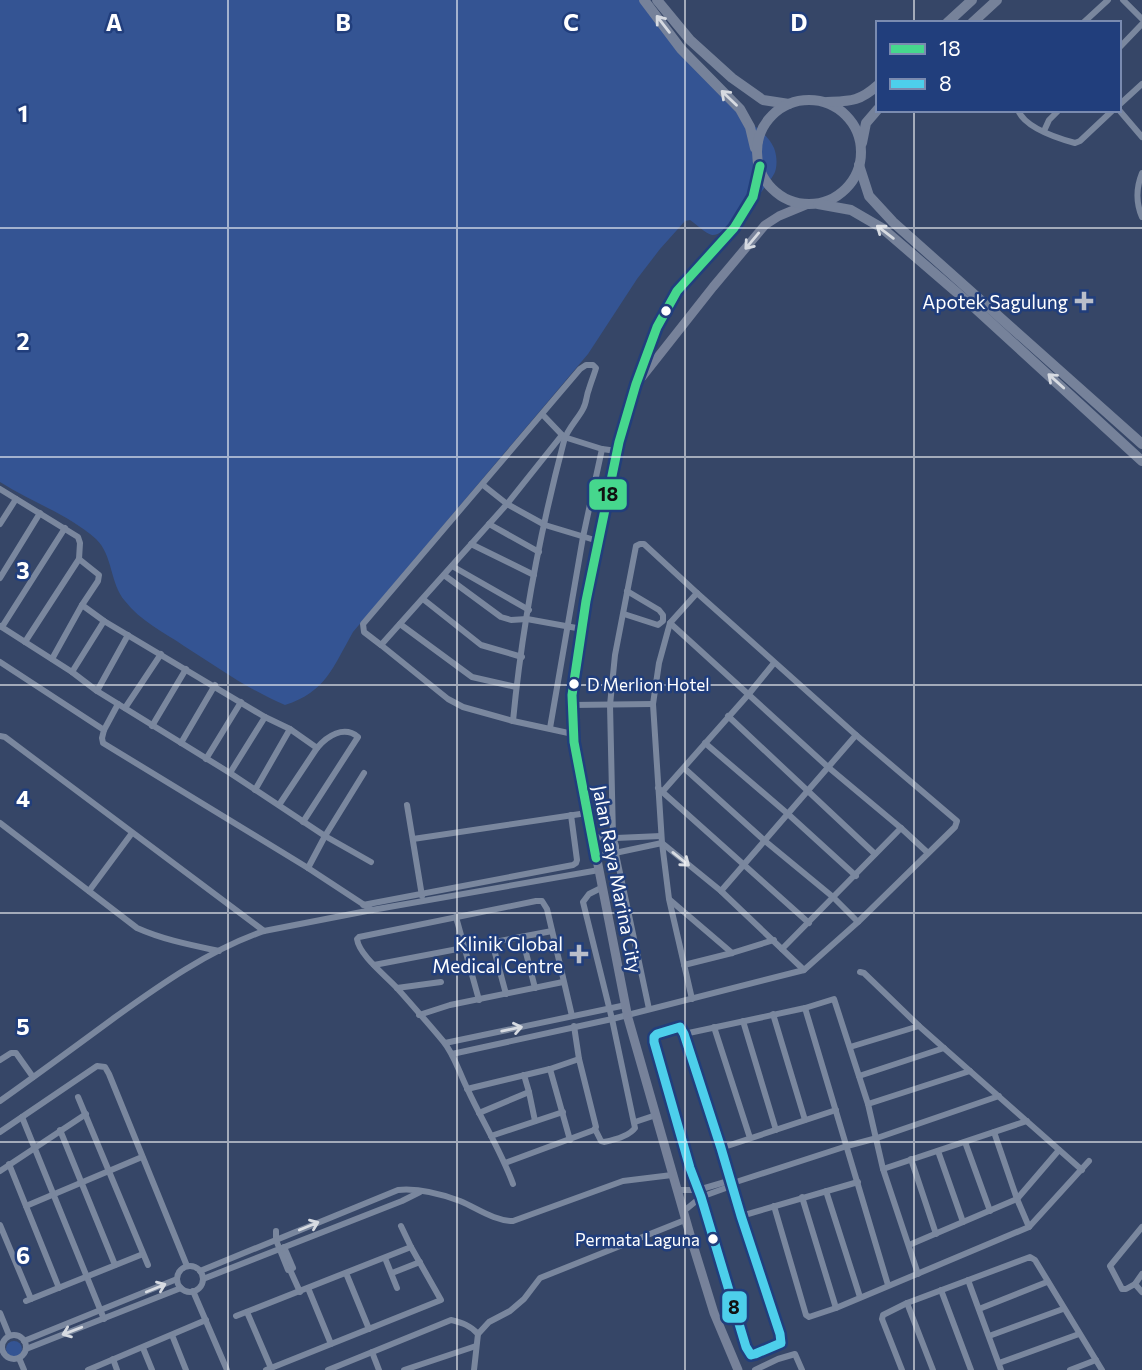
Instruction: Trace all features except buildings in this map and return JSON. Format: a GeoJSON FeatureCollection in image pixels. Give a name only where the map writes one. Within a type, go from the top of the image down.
{"type":"FeatureCollection","features":[{"type":"Feature","properties":{"kind":"highway"},"geometry":{"type":"LineString","coordinates":[[644,0],[681,49],[740,109],[750,127],[762,174],[772,188],[785,198],[801,204],[851,209],[882,228],[1093,408],[1142,444]]}},
{"type":"Feature","properties":{"kind":"highway"},"geometry":{"type":"LineString","coordinates":[[657,0],[690,40],[732,78],[763,100],[789,103],[806,100],[853,101],[876,87]]}},
{"type":"Feature","properties":{"kind":"highway"},"geometry":{"type":"LineString","coordinates":[[949,21],[972,0]]}},
{"type":"Feature","properties":{"kind":"highway"},"geometry":{"type":"LineString","coordinates":[[974,21],[997,0]]}},
{"type":"Feature","properties":{"kind":"highway"},"geometry":{"type":"LineString","coordinates":[[813,204],[834,198],[848,188],[858,173],[862,156],[860,138],[852,122],[840,110],[824,102]]}},
{"type":"Feature","properties":{"kind":"highway"},"geometry":{"type":"LineString","coordinates":[[759,162],[758,141],[764,125],[775,112],[789,103]]}},
{"type":"Feature","properties":{"kind":"highway"},"geometry":{"type":"LineString","coordinates":[[861,147],[866,123],[876,110]]}},
{"type":"Feature","properties":{"kind":"highway"},"geometry":{"type":"LineString","coordinates":[[859,165],[869,196],[893,222],[1093,408],[1142,461]]}},
{"type":"Feature","properties":{"kind":"main road","name":"Jalan Raya Marina City"},"geometry":{"type":"LineString","coordinates":[[738,1370],[714,1313],[678,1190],[671,1175],[627,1010],[573,733],[572,695],[598,541],[617,451],[636,384],[657,327],[677,291],[734,228],[753,197],[759,162]]}},
{"type":"Feature","properties":{"kind":"main road","name":"Jalan Raya Marina City"},"geometry":{"type":"LineString","coordinates":[[636,384],[765,225],[779,216],[813,204]]}},
{"type":"Feature","properties":{"kind":"street"},"geometry":{"type":"LineString","coordinates":[[1085,21],[1108,0]]}},
{"type":"Feature","properties":{"kind":"street"},"geometry":{"type":"LineString","coordinates":[[1121,46],[1142,22],[1123,0]]}},
{"type":"Feature","properties":{"kind":"street"},"geometry":{"type":"LineString","coordinates":[[1121,105],[1142,84]]}},
{"type":"Feature","properties":{"kind":"street"},"geometry":{"type":"LineString","coordinates":[[1121,110],[1142,137]]}},
{"type":"Feature","properties":{"kind":"street"},"geometry":{"type":"LineString","coordinates":[[1019,112],[1028,124],[1075,143],[1112,112]]}},
{"type":"Feature","properties":{"kind":"street"},"geometry":{"type":"LineString","coordinates":[[1044,131],[1057,112]]}},
{"type":"Feature","properties":{"kind":"street"},"geometry":{"type":"LineString","coordinates":[[1142,173],[1138,192],[1138,208],[1142,217]]}},
{"type":"Feature","properties":{"kind":"street"},"geometry":{"type":"LineString","coordinates":[[381,645],[507,504],[563,436],[586,405],[595,372],[594,366],[590,364],[580,369],[363,624],[363,632],[448,699],[463,707],[513,721],[573,733]]}},
{"type":"Feature","properties":{"kind":"street"},"geometry":{"type":"LineString","coordinates":[[543,415],[563,436],[617,451]]}},
{"type":"Feature","properties":{"kind":"street"},"geometry":{"type":"LineString","coordinates":[[513,721],[534,575],[563,436]]}},
{"type":"Feature","properties":{"kind":"street"},"geometry":{"type":"LineString","coordinates":[[550,728],[583,537],[602,449]]}},
{"type":"Feature","properties":{"kind":"street"},"geometry":{"type":"LineString","coordinates":[[482,485],[507,504],[545,525],[598,541]]}},
{"type":"Feature","properties":{"kind":"street"},"geometry":{"type":"LineString","coordinates":[[0,489],[79,539],[79,559],[25,642]]}},
{"type":"Feature","properties":{"kind":"street"},"geometry":{"type":"LineString","coordinates":[[0,524],[16,499]]}},
{"type":"Feature","properties":{"kind":"street"},"geometry":{"type":"LineString","coordinates":[[0,578],[40,513]]}},
{"type":"Feature","properties":{"kind":"street"},"geometry":{"type":"LineString","coordinates":[[489,524],[539,552]]}},
{"type":"Feature","properties":{"kind":"street"},"geometry":{"type":"LineString","coordinates":[[65,528],[1,627],[303,822],[372,862]]}},
{"type":"Feature","properties":{"kind":"street"},"geometry":{"type":"LineString","coordinates":[[471,544],[534,575]]}},
{"type":"Feature","properties":{"kind":"street"},"geometry":{"type":"LineString","coordinates":[[445,1043],[609,1009],[649,1009],[807,968],[955,827],[957,821],[774,663],[644,544],[640,544],[636,546],[615,654],[610,705],[612,837],[649,1009]]}},
{"type":"Feature","properties":{"kind":"street"},"geometry":{"type":"LineString","coordinates":[[52,659],[98,581],[99,575],[79,559]]}},
{"type":"Feature","properties":{"kind":"street"},"geometry":{"type":"LineString","coordinates":[[452,566],[528,610]]}},
{"type":"Feature","properties":{"kind":"street"},"geometry":{"type":"LineString","coordinates":[[444,575],[501,617],[582,629]]}},
{"type":"Feature","properties":{"kind":"street"},"geometry":{"type":"LineString","coordinates":[[624,614],[658,625],[663,621],[659,610],[627,591]]}},
{"type":"Feature","properties":{"kind":"street"},"geometry":{"type":"LineString","coordinates":[[692,999],[669,900],[661,839],[653,704],[659,663],[670,623],[697,593]]}},
{"type":"Feature","properties":{"kind":"street"},"geometry":{"type":"LineString","coordinates":[[423,599],[481,645],[522,657]]}},
{"type":"Feature","properties":{"kind":"street"},"geometry":{"type":"LineString","coordinates":[[82,605],[104,621],[290,729],[317,748]]}},
{"type":"Feature","properties":{"kind":"street"},"geometry":{"type":"LineString","coordinates":[[72,672],[104,621]]}},
{"type":"Feature","properties":{"kind":"street"},"geometry":{"type":"LineString","coordinates":[[670,623],[828,767],[928,853]]}},
{"type":"Feature","properties":{"kind":"street"},"geometry":{"type":"LineString","coordinates":[[400,624],[472,677],[516,687]]}},
{"type":"Feature","properties":{"kind":"street"},"geometry":{"type":"LineString","coordinates":[[97,691],[128,635]]}},
{"type":"Feature","properties":{"kind":"street"},"geometry":{"type":"LineString","coordinates":[[161,654],[104,730],[103,743],[372,910]]}},
{"type":"Feature","properties":{"kind":"street"},"geometry":{"type":"LineString","coordinates":[[0,662],[104,730]]}},
{"type":"Feature","properties":{"kind":"street"},"geometry":{"type":"LineString","coordinates":[[660,790],[684,768],[774,663]]}},
{"type":"Feature","properties":{"kind":"street"},"geometry":{"type":"LineString","coordinates":[[152,726],[186,669]]}},
{"type":"Feature","properties":{"kind":"street"},"geometry":{"type":"LineString","coordinates":[[181,743],[215,685]]}},
{"type":"Feature","properties":{"kind":"street"},"geometry":{"type":"LineString","coordinates":[[206,759],[241,702]]}},
{"type":"Feature","properties":{"kind":"street"},"geometry":{"type":"LineString","coordinates":[[572,705],[653,704]]}},
{"type":"Feature","properties":{"kind":"street"},"geometry":{"type":"LineString","coordinates":[[230,773],[265,716]]}},
{"type":"Feature","properties":{"kind":"street"},"geometry":{"type":"LineString","coordinates":[[728,716],[875,854]]}},
{"type":"Feature","properties":{"kind":"street"},"geometry":{"type":"LineString","coordinates":[[255,790],[290,729]]}},
{"type":"Feature","properties":{"kind":"street"},"geometry":{"type":"LineString","coordinates":[[279,805],[323,740],[337,733],[353,733],[358,737],[303,822]]}},
{"type":"Feature","properties":{"kind":"street"},"geometry":{"type":"LineString","coordinates":[[721,891],[856,735]]}},
{"type":"Feature","properties":{"kind":"street"},"geometry":{"type":"LineString","coordinates":[[0,736],[5,737],[264,931]]}},
{"type":"Feature","properties":{"kind":"street"},"geometry":{"type":"LineString","coordinates":[[705,743],[856,876]]}},
{"type":"Feature","properties":{"kind":"street"},"geometry":{"type":"LineString","coordinates":[[684,768],[765,841],[834,897],[858,922]]}},
{"type":"Feature","properties":{"kind":"street"},"geometry":{"type":"LineString","coordinates":[[308,869],[364,773]]}},
{"type":"Feature","properties":{"kind":"street"},"geometry":{"type":"LineString","coordinates":[[660,790],[809,923]]}},
{"type":"Feature","properties":{"kind":"street"},"geometry":{"type":"LineString","coordinates":[[407,805],[423,897]]}},
{"type":"Feature","properties":{"kind":"street"},"geometry":{"type":"LineString","coordinates":[[413,839],[587,813]]}},
{"type":"Feature","properties":{"kind":"street"},"geometry":{"type":"LineString","coordinates":[[0,1101],[156,989],[219,951],[251,936],[573,865],[577,860],[571,815]]}},
{"type":"Feature","properties":{"kind":"street"},"geometry":{"type":"LineString","coordinates":[[0,823],[137,928],[172,942],[219,951]]}},
{"type":"Feature","properties":{"kind":"street"},"geometry":{"type":"LineString","coordinates":[[782,949],[901,828]]}},
{"type":"Feature","properties":{"kind":"street"},"geometry":{"type":"LineString","coordinates":[[89,891],[132,833]]}},
{"type":"Feature","properties":{"kind":"street"},"geometry":{"type":"LineString","coordinates":[[592,837],[661,839],[782,949],[807,968]]}},
{"type":"Feature","properties":{"kind":"street"},"geometry":{"type":"LineString","coordinates":[[596,857],[616,854],[661,839]]}},
{"type":"Feature","properties":{"kind":"street"},"geometry":{"type":"LineString","coordinates":[[363,905],[600,870]]}},
{"type":"Feature","properties":{"kind":"street"},"geometry":{"type":"LineString","coordinates":[[574,1026],[595,1129],[601,1141],[609,1141],[634,1131],[635,1122],[583,902],[589,894],[603,887]]}},
{"type":"Feature","properties":{"kind":"street"},"geometry":{"type":"LineString","coordinates":[[669,900],[732,953]]}},
{"type":"Feature","properties":{"kind":"street"},"geometry":{"type":"LineString","coordinates":[[513,1185],[505,1163],[445,1043],[374,965],[357,942],[359,937],[542,901],[547,909],[572,1016]]}},
{"type":"Feature","properties":{"kind":"street"},"geometry":{"type":"LineString","coordinates":[[456,917],[479,1000]]}},
{"type":"Feature","properties":{"kind":"street"},"geometry":{"type":"LineString","coordinates":[[374,965],[552,931]]}},
{"type":"Feature","properties":{"kind":"street"},"geometry":{"type":"LineString","coordinates":[[522,937],[535,988]]}},
{"type":"Feature","properties":{"kind":"street"},"geometry":{"type":"LineString","coordinates":[[684,965],[774,940]]}},
{"type":"Feature","properties":{"kind":"street"},"geometry":{"type":"LineString","coordinates":[[492,942],[506,994]]}},
{"type":"Feature","properties":{"kind":"street"},"geometry":{"type":"LineString","coordinates":[[860,972],[1082,1170]]}},
{"type":"Feature","properties":{"kind":"street"},"geometry":{"type":"LineString","coordinates":[[397,988],[441,982]]}},
{"type":"Feature","properties":{"kind":"street"},"geometry":{"type":"LineString","coordinates":[[419,1015],[450,1005],[564,982]]}},
{"type":"Feature","properties":{"kind":"street"},"geometry":{"type":"LineString","coordinates":[[684,1034],[834,999],[868,1104],[883,1169],[918,1273]]}},
{"type":"Feature","properties":{"kind":"street"},"geometry":{"type":"LineString","coordinates":[[805,1007],[888,1285]]}},
{"type":"Feature","properties":{"kind":"street"},"geometry":{"type":"LineString","coordinates":[[452,1054],[612,1019],[627,1010]]}},
{"type":"Feature","properties":{"kind":"street"},"geometry":{"type":"LineString","coordinates":[[773,1014],[805,1120]]}},
{"type":"Feature","properties":{"kind":"street"},"geometry":{"type":"LineString","coordinates":[[743,1021],[776,1130]]}},
{"type":"Feature","properties":{"kind":"street"},"geometry":{"type":"LineString","coordinates":[[850,1047],[919,1026]]}},
{"type":"Feature","properties":{"kind":"street"},"geometry":{"type":"LineString","coordinates":[[680,1027],[684,1034],[740,1216],[782,1340],[778,1345],[751,1355],[746,1347],[654,1042],[657,1034],[680,1027]]}},
{"type":"Feature","properties":{"kind":"street"},"geometry":{"type":"LineString","coordinates":[[714,1027],[750,1138]]}},
{"type":"Feature","properties":{"kind":"street"},"geometry":{"type":"LineString","coordinates":[[859,1076],[944,1048]]}},
{"type":"Feature","properties":{"kind":"street"},"geometry":{"type":"LineString","coordinates":[[0,1060],[10,1053],[16,1054],[33,1077]]}},
{"type":"Feature","properties":{"kind":"street"},"geometry":{"type":"LineString","coordinates":[[467,1089],[550,1069],[579,1059]]}},
{"type":"Feature","properties":{"kind":"street"},"geometry":{"type":"LineString","coordinates":[[0,1132],[97,1066],[105,1067],[187,1266]]}},
{"type":"Feature","properties":{"kind":"street"},"geometry":{"type":"LineString","coordinates":[[550,1069],[570,1140]]}},
{"type":"Feature","properties":{"kind":"street"},"geometry":{"type":"LineString","coordinates":[[868,1104],[970,1071]]}},
{"type":"Feature","properties":{"kind":"street"},"geometry":{"type":"LineString","coordinates":[[524,1075],[535,1121]]}},
{"type":"Feature","properties":{"kind":"street"},"geometry":{"type":"LineString","coordinates":[[479,1113],[529,1092]]}},
{"type":"Feature","properties":{"kind":"street"},"geometry":{"type":"LineString","coordinates":[[678,1190],[699,1194],[999,1096]]}},
{"type":"Feature","properties":{"kind":"street"},"geometry":{"type":"LineString","coordinates":[[78,1097],[148,1265]]}},
{"type":"Feature","properties":{"kind":"street"},"geometry":{"type":"LineString","coordinates":[[721,1148],[836,1110]]}},
{"type":"Feature","properties":{"kind":"street"},"geometry":{"type":"LineString","coordinates":[[491,1136],[563,1112]]}},
{"type":"Feature","properties":{"kind":"street"},"geometry":{"type":"LineString","coordinates":[[0,1171],[86,1114]]}},
{"type":"Feature","properties":{"kind":"street"},"geometry":{"type":"LineString","coordinates":[[635,1122],[656,1115]]}},
{"type":"Feature","properties":{"kind":"street"},"geometry":{"type":"LineString","coordinates":[[22,1117],[104,1319]]}},
{"type":"Feature","properties":{"kind":"street"},"geometry":{"type":"LineString","coordinates":[[883,1169],[1027,1121]]}},
{"type":"Feature","properties":{"kind":"street"},"geometry":{"type":"LineString","coordinates":[[505,1163],[595,1129]]}},
{"type":"Feature","properties":{"kind":"street"},"geometry":{"type":"LineString","coordinates":[[60,1130],[115,1265]]}},
{"type":"Feature","properties":{"kind":"street"},"geometry":{"type":"LineString","coordinates":[[994,1132],[1029,1227]]}},
{"type":"Feature","properties":{"kind":"street"},"geometry":{"type":"LineString","coordinates":[[965,1142],[990,1211]]}},
{"type":"Feature","properties":{"kind":"street"},"geometry":{"type":"LineString","coordinates":[[909,1245],[1017,1199],[1059,1150]]}},
{"type":"Feature","properties":{"kind":"street"},"geometry":{"type":"LineString","coordinates":[[938,1151],[963,1222]]}},
{"type":"Feature","properties":{"kind":"street"},"geometry":{"type":"LineString","coordinates":[[26,1206],[142,1157]]}},
{"type":"Feature","properties":{"kind":"street"},"geometry":{"type":"LineString","coordinates":[[911,1159],[936,1234]]}},
{"type":"Feature","properties":{"kind":"street"},"geometry":{"type":"LineString","coordinates":[[774,1206],[806,1315],[811,1316],[1029,1227],[1089,1161]]}},
{"type":"Feature","properties":{"kind":"street"},"geometry":{"type":"LineString","coordinates":[[9,1164],[59,1288]]}},
{"type":"Feature","properties":{"kind":"street"},"geometry":{"type":"LineString","coordinates":[[200,1271],[398,1190],[438,1194],[503,1220],[513,1220],[623,1181],[671,1175]]}},
{"type":"Feature","properties":{"kind":"street"},"geometry":{"type":"LineString","coordinates":[[740,1216],[858,1181]]}},
{"type":"Feature","properties":{"kind":"street"},"geometry":{"type":"LineString","coordinates":[[826,1191],[860,1297]]}},
{"type":"Feature","properties":{"kind":"street"},"geometry":{"type":"LineString","coordinates":[[203,1279],[420,1192]]}},
{"type":"Feature","properties":{"kind":"street"},"geometry":{"type":"LineString","coordinates":[[387,1194],[392,1205]]}},
{"type":"Feature","properties":{"kind":"street"},"geometry":{"type":"LineString","coordinates":[[474,1370],[478,1334],[489,1322],[510,1311],[524,1299],[540,1278],[684,1216],[699,1194]]}},
{"type":"Feature","properties":{"kind":"street"},"geometry":{"type":"LineString","coordinates":[[802,1198],[836,1308]]}},
{"type":"Feature","properties":{"kind":"street"},"geometry":{"type":"LineString","coordinates":[[0,1225],[29,1300],[143,1254]]}},
{"type":"Feature","properties":{"kind":"street"},"geometry":{"type":"LineString","coordinates":[[247,1312],[269,1369],[441,1300],[401,1226]]}},
{"type":"Feature","properties":{"kind":"street"},"geometry":{"type":"LineString","coordinates":[[1142,1227],[1110,1266],[1122,1289],[1135,1284],[1142,1274]]}},
{"type":"Feature","properties":{"kind":"street"},"geometry":{"type":"LineString","coordinates":[[276,1231],[276,1240],[300,1292]]}},
{"type":"Feature","properties":{"kind":"street"},"geometry":{"type":"LineString","coordinates":[[236,1317],[411,1247]]}},
{"type":"Feature","properties":{"kind":"street"},"geometry":{"type":"LineString","coordinates":[[891,1370],[901,1368],[882,1317],[886,1313],[1030,1257],[1035,1260],[1102,1370]]}},
{"type":"Feature","properties":{"kind":"street"},"geometry":{"type":"LineString","coordinates":[[386,1258],[397,1288]]}},
{"type":"Feature","properties":{"kind":"street"},"geometry":{"type":"LineString","coordinates":[[392,1273],[420,1262]]}},
{"type":"Feature","properties":{"kind":"street"},"geometry":{"type":"LineString","coordinates":[[187,1266],[193,1266],[200,1271],[203,1279],[200,1287],[189,1292],[181,1288],[177,1279],[181,1269],[187,1266]]}},
{"type":"Feature","properties":{"kind":"street"},"geometry":{"type":"LineString","coordinates":[[346,1273],[369,1329]]}},
{"type":"Feature","properties":{"kind":"street"},"geometry":{"type":"LineString","coordinates":[[24,1341],[177,1279]]}},
{"type":"Feature","properties":{"kind":"street"},"geometry":{"type":"LineString","coordinates":[[968,1280],[1000,1367],[1079,1334]]}},
{"type":"Feature","properties":{"kind":"street"},"geometry":{"type":"LineString","coordinates":[[979,1309],[1047,1282]]}},
{"type":"Feature","properties":{"kind":"street"},"geometry":{"type":"LineString","coordinates":[[1135,1284],[1142,1292]]}},
{"type":"Feature","properties":{"kind":"street"},"geometry":{"type":"LineString","coordinates":[[26,1349],[24,1341],[18,1335],[9,1335],[3,1340],[1,1350],[4,1359],[19,1358],[26,1349],[181,1288]]}},
{"type":"Feature","properties":{"kind":"street"},"geometry":{"type":"LineString","coordinates":[[308,1288],[331,1344]]}},
{"type":"Feature","properties":{"kind":"street"},"geometry":{"type":"LineString","coordinates":[[941,1290],[971,1370]]}},
{"type":"Feature","properties":{"kind":"street"},"geometry":{"type":"LineString","coordinates":[[193,1291],[227,1370]]}},
{"type":"Feature","properties":{"kind":"street"},"geometry":{"type":"LineString","coordinates":[[907,1303],[933,1370]]}},
{"type":"Feature","properties":{"kind":"street"},"geometry":{"type":"LineString","coordinates":[[989,1336],[1063,1309]]}},
{"type":"Feature","properties":{"kind":"street"},"geometry":{"type":"LineString","coordinates":[[0,1313],[9,1335]]}},
{"type":"Feature","properties":{"kind":"street"},"geometry":{"type":"LineString","coordinates":[[88,1370],[105,1367],[113,1359],[206,1320]]}},
{"type":"Feature","properties":{"kind":"street"},"geometry":{"type":"LineString","coordinates":[[328,1370],[451,1320],[465,1323],[478,1334]]}},
{"type":"Feature","properties":{"kind":"street"},"geometry":{"type":"LineString","coordinates":[[172,1335],[186,1370]]}},
{"type":"Feature","properties":{"kind":"street"},"geometry":{"type":"LineString","coordinates":[[404,1370],[476,1346]]}},
{"type":"Feature","properties":{"kind":"street"},"geometry":{"type":"LineString","coordinates":[[144,1348],[152,1370]]}},
{"type":"Feature","properties":{"kind":"street"},"geometry":{"type":"LineString","coordinates":[[372,1352],[379,1370]]}},
{"type":"Feature","properties":{"kind":"street"},"geometry":{"type":"LineString","coordinates":[[755,1370],[795,1354],[802,1370]]}},
{"type":"Feature","properties":{"kind":"street"},"geometry":{"type":"LineString","coordinates":[[19,1358],[24,1370]]}},
{"type":"Feature","properties":{"kind":"street"},"geometry":{"type":"LineString","coordinates":[[113,1359],[117,1370]]}},
{"type":"Feature","properties":{"kind":"street"},"geometry":{"type":"LineString","coordinates":[[1070,1370],[1096,1360]]}},
{"type":"Feature","properties":{"kind":"shaded area"},"geometry":{"type":"Polygon","coordinates":[[[0,0],[648,0],[717,89],[770,141],[776,154],[776,170],[746,209],[718,234],[712,235],[690,220],[685,221],[637,279],[588,354],[353,632],[327,677],[310,693],[285,705],[233,678],[145,620],[120,594],[106,553],[96,539],[74,522],[0,482],[0,0]]]}},
{"type":"Feature","properties":{"kind":"shaded area"},"geometry":{"type":"Polygon","coordinates":[[[14,1341],[20,1343],[20,1355],[14,1357],[8,1355],[6,1349],[8,1343],[14,1341]]]}},
{"type":"Feature","properties":{"kind":"transit line","name":"18"},"geometry":{"type":"LineString","coordinates":[[596,858],[574,742],[572,695],[586,601],[619,442],[657,327],[677,291],[734,228],[753,197],[760,166]]}},
{"type":"Feature","properties":{"kind":"transit line","name":"8"},"geometry":{"type":"LineString","coordinates":[[680,1027],[780,1334],[781,1343],[751,1355],[746,1347],[690,1168],[654,1042],[657,1034],[680,1027]]}},
{"type":"Feature","properties":{"kind":"place","name":"Apotek Sagulung"},"geometry":{"type":"Point","coordinates":[1084,301]}},
{"type":"Feature","properties":{"kind":"place","name":"D Merlion Hotel"},"geometry":{"type":"Point","coordinates":[574,684]}},
{"type":"Feature","properties":{"kind":"place","name":"Klinik Global Medical Centre"},"geometry":{"type":"Point","coordinates":[579,954]}},
{"type":"Feature","properties":{"kind":"place","name":"Permata Laguna"},"geometry":{"type":"Point","coordinates":[713,1239]}}]}
